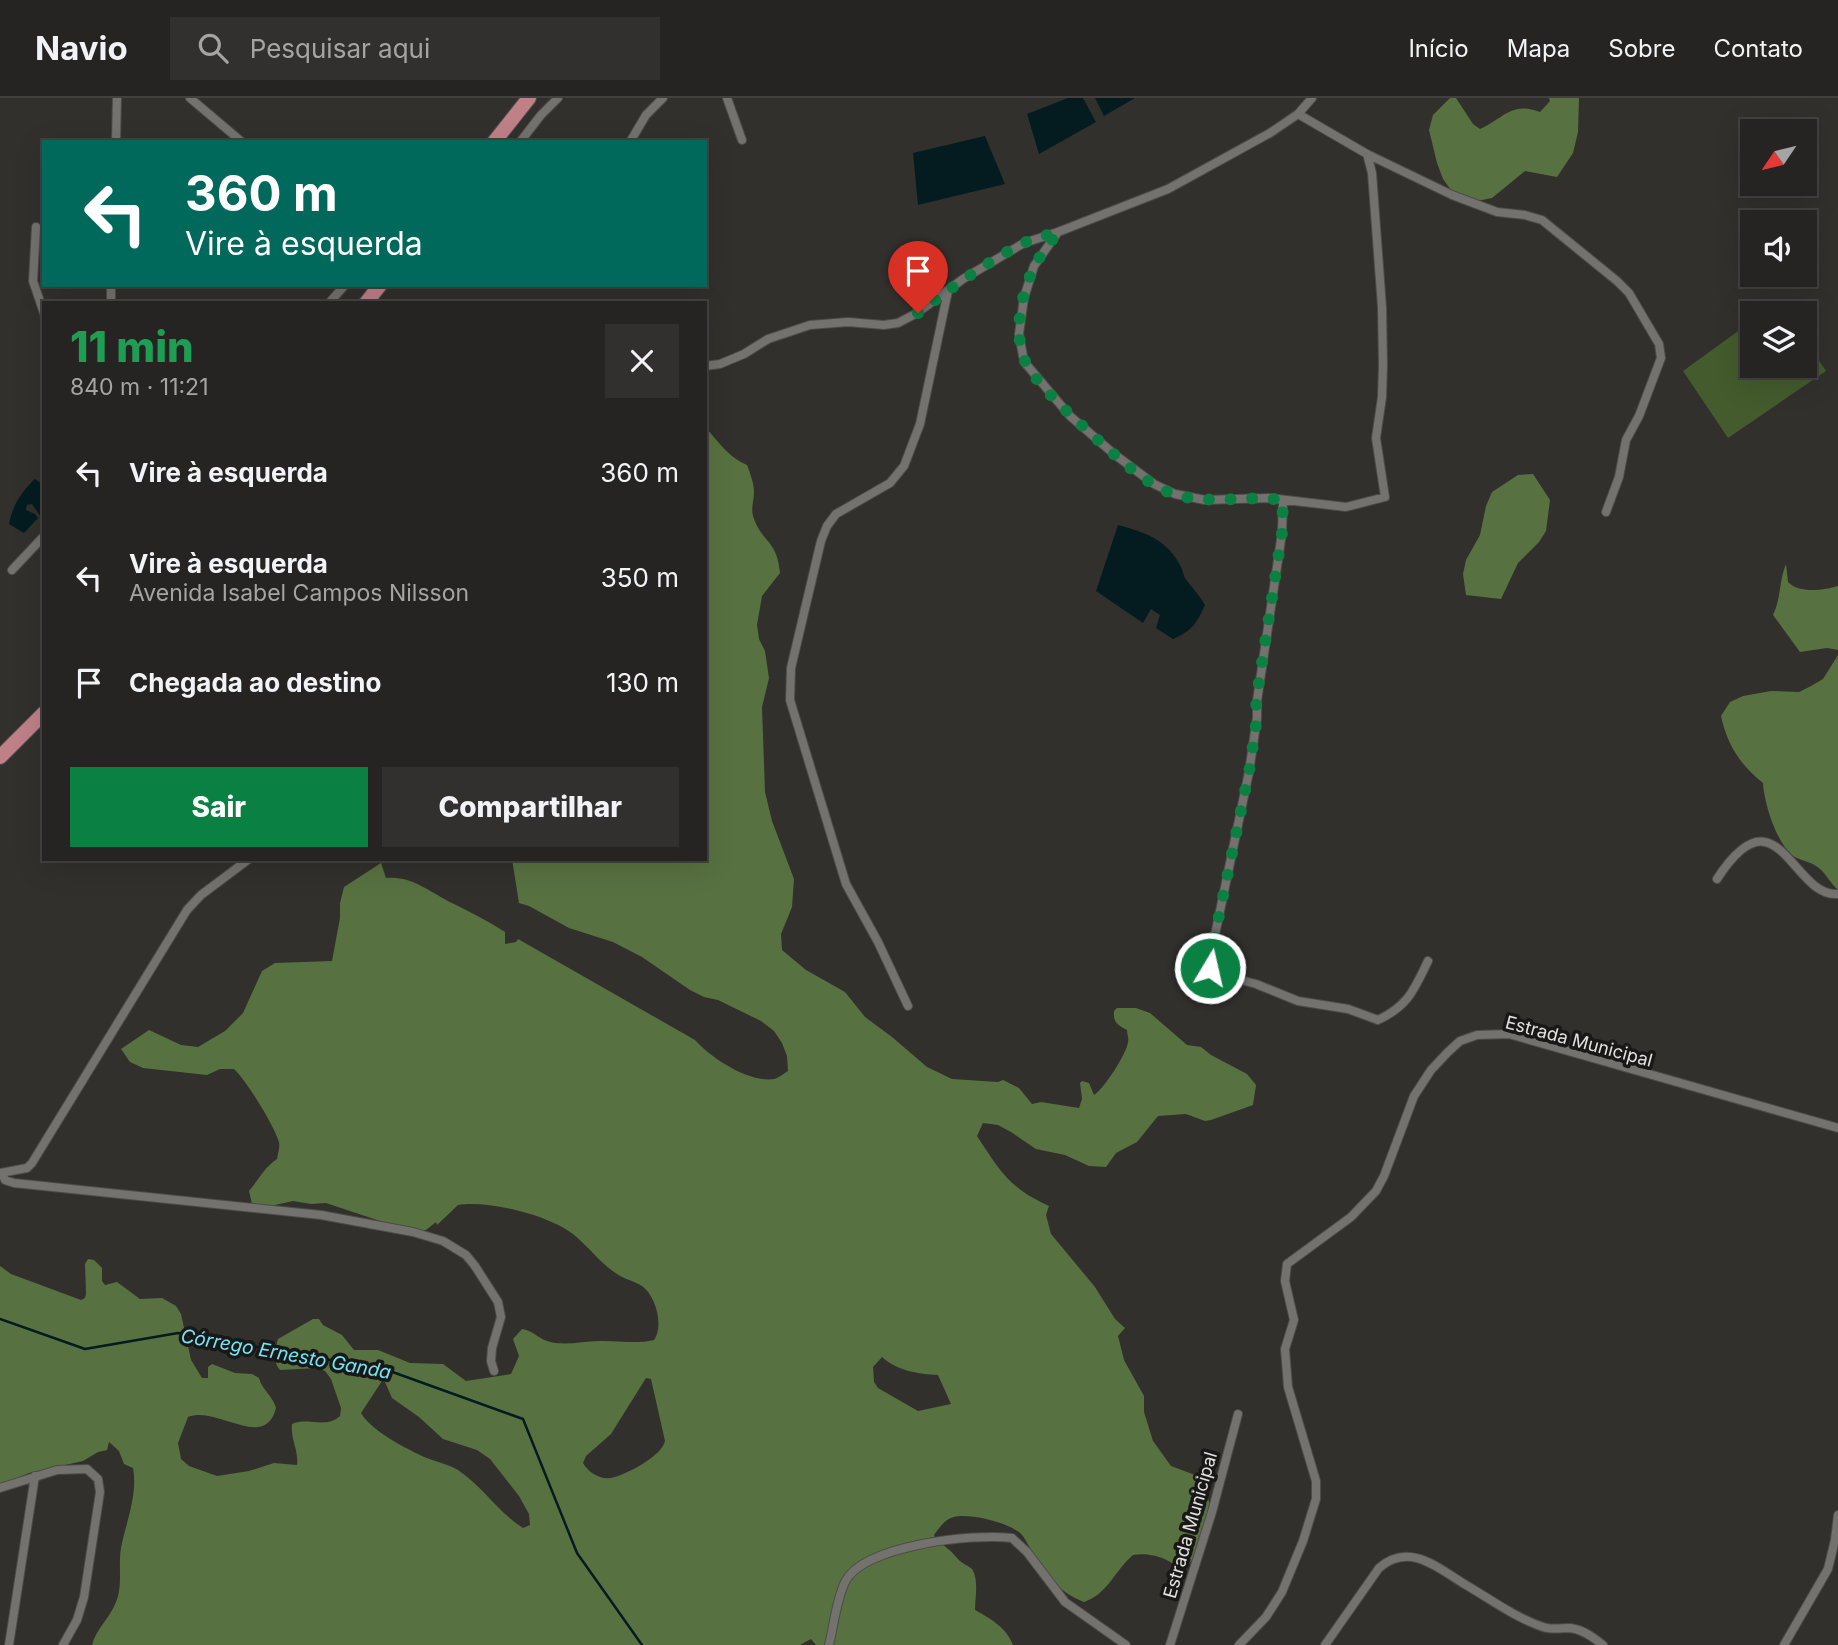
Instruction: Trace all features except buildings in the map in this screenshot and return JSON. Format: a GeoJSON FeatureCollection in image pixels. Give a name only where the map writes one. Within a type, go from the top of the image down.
{"type":"FeatureCollection","features":[{"type":"Feature","properties":{"kind":"main road"},"geometry":{"type":"LineString","coordinates":[[496,140],[529,98]]}},
{"type":"Feature","properties":{"kind":"main road"},"geometry":{"type":"LineString","coordinates":[[0,757],[42,715]]}},
{"type":"Feature","properties":{"kind":"street"},"geometry":{"type":"LineString","coordinates":[[116,140],[117,98]]}},
{"type":"Feature","properties":{"kind":"street"},"geometry":{"type":"LineString","coordinates":[[190,98],[240,140]]}},
{"type":"Feature","properties":{"kind":"street"},"geometry":{"type":"LineString","coordinates":[[522,140],[558,98]]}},
{"type":"Feature","properties":{"kind":"street"},"geometry":{"type":"LineString","coordinates":[[631,140],[646,116],[663,98]]}},
{"type":"Feature","properties":{"kind":"street"},"geometry":{"type":"LineString","coordinates":[[727,98],[742,140]]}},
{"type":"Feature","properties":{"kind":"street"},"geometry":{"type":"LineString","coordinates":[[707,366],[744,354],[777,336],[810,325],[848,322],[884,325],[898,323],[918,313],[963,279],[1024,243],[1168,189],[1270,133],[1298,114],[1312,98]]}},
{"type":"Feature","properties":{"kind":"street"},"geometry":{"type":"LineString","coordinates":[[1298,114],[1367,154],[1475,205],[1542,220],[1629,293],[1659,344],[1661,358],[1639,416],[1626,440],[1619,477],[1606,512]]}},
{"type":"Feature","properties":{"kind":"street"},"geometry":{"type":"LineString","coordinates":[[1058,232],[1034,267],[1024,298],[1019,334],[1026,364],[1070,416],[1154,484],[1175,494],[1205,500],[1269,498],[1346,507],[1385,497],[1376,438],[1382,397],[1382,307],[1372,173],[1367,154]]}},
{"type":"Feature","properties":{"kind":"street"},"geometry":{"type":"LineString","coordinates":[[36,227],[33,281],[42,307]]}},
{"type":"Feature","properties":{"kind":"street"},"geometry":{"type":"LineString","coordinates":[[331,301],[343,287]]}},
{"type":"Feature","properties":{"kind":"street"},"geometry":{"type":"LineString","coordinates":[[908,1006],[878,942],[846,884],[790,700],[791,668],[809,587],[827,526],[842,509],[890,483],[911,452],[920,424],[948,290]]}},
{"type":"Feature","properties":{"kind":"street"},"geometry":{"type":"LineString","coordinates":[[1283,500],[1282,533],[1256,701],[1257,718],[1251,758],[1210,968],[1215,973],[1256,984],[1298,1001],[1348,1009],[1378,1020],[1402,1006],[1412,993],[1427,961]]}},
{"type":"Feature","properties":{"kind":"street"},"geometry":{"type":"LineString","coordinates":[[12,570],[42,538]]}},
{"type":"Feature","properties":{"kind":"street"},"geometry":{"type":"LineString","coordinates":[[1717,879],[1739,850],[1748,844],[1760,842],[1781,850],[1817,888],[1828,895],[1838,894]]}},
{"type":"Feature","properties":{"kind":"street"},"geometry":{"type":"LineString","coordinates":[[246,861],[201,895],[175,927],[32,1163],[27,1168],[1,1173],[5,1180],[14,1183],[321,1215],[413,1232],[443,1241],[466,1255],[485,1279],[498,1302],[501,1317],[492,1348],[491,1361],[494,1371]]}},
{"type":"Feature","properties":{"kind":"street","name":"Estrada Municipal"},"geometry":{"type":"LineString","coordinates":[[1239,1645],[1266,1616],[1282,1591],[1303,1541],[1316,1499],[1316,1480],[1288,1387],[1285,1349],[1294,1320],[1285,1281],[1287,1264],[1352,1217],[1376,1191],[1414,1096],[1431,1070],[1460,1041],[1476,1035],[1509,1034],[1838,1128]]}},
{"type":"Feature","properties":{"kind":"street","name":"Estrada Municipal"},"geometry":{"type":"LineString","coordinates":[[1170,1645],[1212,1512],[1238,1414]]}},
{"type":"Feature","properties":{"kind":"street"},"geometry":{"type":"LineString","coordinates":[[0,1488],[57,1469],[87,1469],[98,1479],[100,1492],[84,1597],[77,1620],[63,1645]]}},
{"type":"Feature","properties":{"kind":"street"},"geometry":{"type":"LineString","coordinates":[[9,1645],[35,1476]]}},
{"type":"Feature","properties":{"kind":"street"},"geometry":{"type":"LineString","coordinates":[[1784,1645],[1828,1569],[1838,1515]]}},
{"type":"Feature","properties":{"kind":"street"},"geometry":{"type":"LineString","coordinates":[[829,1645],[845,1581],[856,1567],[920,1544],[977,1536],[1012,1538],[1027,1552],[1065,1602],[1126,1645]]}},
{"type":"Feature","properties":{"kind":"street"},"geometry":{"type":"LineString","coordinates":[[1325,1645],[1380,1568],[1390,1559],[1406,1556],[1430,1562],[1464,1584],[1544,1627],[1582,1631],[1603,1645]]}},
{"type":"Feature","properties":{"kind":"green space"},"geometry":{"type":"Polygon","coordinates":[[[1450,98],[1456,98],[1473,124],[1480,129],[1508,112],[1522,108],[1540,112],[1550,101],[1549,98],[1579,98],[1578,132],[1573,153],[1557,177],[1525,171],[1492,198],[1477,201],[1451,190],[1437,163],[1429,130],[1433,115],[1450,98]]]}},
{"type":"Feature","properties":{"kind":"green space"},"geometry":{"type":"Polygon","coordinates":[[[1740,330],[1740,378],[1816,378],[1728,438],[1683,371],[1740,330]]]}},
{"type":"Feature","properties":{"kind":"green space"},"geometry":{"type":"Polygon","coordinates":[[[1817,358],[1826,371],[1817,377],[1817,358]]]}},
{"type":"Feature","properties":{"kind":"green space"},"geometry":{"type":"Polygon","coordinates":[[[707,429],[729,453],[747,465],[754,489],[753,515],[776,554],[780,573],[762,596],[757,625],[769,678],[762,707],[765,792],[772,821],[794,879],[792,907],[781,934],[782,950],[806,970],[845,992],[865,1017],[927,1067],[952,1079],[1003,1080],[1019,1088],[1032,1104],[1041,1102],[1079,1108],[1082,1081],[1089,1083],[1094,1095],[1103,1086],[1128,1042],[1127,1030],[1115,1021],[1114,1011],[1117,1008],[1136,1008],[1150,1013],[1187,1045],[1201,1047],[1247,1074],[1256,1085],[1253,1105],[1211,1120],[1205,1121],[1186,1114],[1158,1116],[1137,1142],[1116,1153],[1106,1167],[1089,1166],[1065,1155],[1036,1149],[998,1125],[983,1123],[977,1136],[1015,1185],[1049,1206],[1046,1215],[1051,1234],[1095,1287],[1115,1319],[1125,1328],[1118,1336],[1124,1360],[1144,1396],[1144,1412],[1153,1441],[1171,1466],[1195,1475],[1205,1488],[1209,1502],[1209,1530],[1186,1570],[1181,1573],[1172,1563],[1160,1557],[1133,1555],[1105,1588],[1084,1602],[1067,1593],[1048,1576],[1017,1531],[990,1520],[961,1516],[942,1524],[934,1535],[936,1541],[972,1569],[976,1584],[975,1610],[1002,1628],[1013,1645],[816,1645],[811,1639],[800,1645],[92,1645],[118,1596],[121,1548],[134,1488],[133,1468],[124,1464],[119,1451],[109,1442],[107,1450],[83,1461],[29,1473],[0,1485],[0,1266],[11,1274],[81,1300],[86,1294],[85,1264],[88,1259],[94,1260],[102,1268],[102,1281],[105,1285],[117,1282],[140,1299],[162,1298],[176,1306],[181,1314],[191,1360],[202,1378],[208,1378],[208,1367],[212,1364],[259,1378],[276,1408],[270,1421],[262,1426],[251,1427],[200,1415],[188,1417],[178,1443],[181,1459],[189,1466],[217,1476],[249,1471],[274,1463],[297,1465],[292,1424],[329,1422],[340,1416],[341,1408],[331,1379],[325,1371],[318,1368],[280,1370],[276,1363],[278,1339],[313,1319],[319,1319],[323,1325],[342,1335],[354,1350],[378,1350],[410,1363],[443,1364],[466,1381],[511,1374],[519,1356],[513,1339],[522,1329],[554,1343],[654,1340],[658,1327],[657,1312],[647,1291],[611,1270],[573,1234],[534,1215],[501,1207],[458,1205],[437,1225],[436,1222],[426,1230],[407,1230],[326,1203],[293,1201],[266,1207],[252,1204],[249,1191],[277,1159],[279,1144],[266,1114],[234,1069],[220,1069],[207,1075],[143,1068],[130,1062],[121,1049],[149,1030],[181,1045],[198,1047],[225,1031],[243,1013],[262,971],[275,963],[332,961],[344,887],[381,863],[386,878],[404,879],[420,885],[486,920],[505,932],[505,944],[518,939],[695,1040],[731,1068],[764,1079],[776,1078],[788,1071],[787,1056],[782,1043],[774,1031],[761,1021],[690,990],[642,957],[613,942],[569,928],[519,903],[512,861],[707,861],[707,429]],[[882,1357],[873,1367],[874,1382],[878,1388],[918,1411],[951,1404],[938,1375],[916,1373],[882,1357]],[[646,1378],[611,1434],[586,1456],[583,1463],[599,1477],[611,1478],[634,1469],[651,1459],[665,1441],[651,1379],[646,1378]],[[382,1381],[361,1413],[371,1425],[395,1442],[458,1470],[523,1528],[530,1525],[529,1514],[519,1496],[490,1459],[477,1450],[443,1439],[419,1417],[392,1398],[382,1381]]]}},
{"type":"Feature","properties":{"kind":"green space"},"geometry":{"type":"Polygon","coordinates":[[[1533,474],[1550,500],[1546,531],[1518,563],[1501,599],[1466,595],[1463,574],[1466,560],[1480,535],[1492,492],[1518,475],[1533,474]]]}},
{"type":"Feature","properties":{"kind":"green space"},"geometry":{"type":"Polygon","coordinates":[[[1786,564],[1788,582],[1793,586],[1805,590],[1819,590],[1838,586],[1838,650],[1827,648],[1800,652],[1773,615],[1786,564]]]}},
{"type":"Feature","properties":{"kind":"green space"},"geometry":{"type":"Polygon","coordinates":[[[1838,655],[1838,890],[1818,867],[1795,857],[1783,844],[1769,812],[1763,783],[1736,753],[1721,716],[1730,702],[1743,696],[1771,691],[1799,692],[1811,686],[1823,679],[1838,655]]]}},
{"type":"Feature","properties":{"kind":"water"},"geometry":{"type":"Polygon","coordinates":[[[1068,98],[1083,98],[1096,122],[1039,154],[1027,114],[1068,98]]]}},
{"type":"Feature","properties":{"kind":"water"},"geometry":{"type":"Polygon","coordinates":[[[1095,98],[1135,98],[1104,116],[1095,98]]]}},
{"type":"Feature","properties":{"kind":"water"},"geometry":{"type":"Polygon","coordinates":[[[985,136],[1005,184],[918,205],[913,153],[985,136]]]}},
{"type":"Feature","properties":{"kind":"water"},"geometry":{"type":"Polygon","coordinates":[[[35,479],[42,484],[42,516],[32,504],[27,505],[26,510],[38,518],[24,533],[9,524],[12,511],[35,479]]]}},
{"type":"Feature","properties":{"kind":"water"},"geometry":{"type":"Polygon","coordinates":[[[1118,525],[1155,538],[1169,550],[1176,558],[1185,578],[1203,601],[1205,605],[1199,617],[1185,633],[1173,639],[1156,628],[1160,615],[1151,609],[1143,623],[1096,591],[1118,525]]]}},
{"type":"Feature","properties":{"kind":"waterway","name":"Córrego Ernesto Ganda"},"geometry":{"type":"LineString","coordinates":[[0,1319],[85,1349],[178,1333],[387,1370],[523,1419],[577,1553],[642,1645]]}},
{"type":"Feature","properties":{"kind":"route"},"geometry":{"type":"LineString","coordinates":[[918,313],[963,279],[998,258],[1024,243],[1058,232],[1034,267],[1020,315],[1019,334],[1023,356],[1041,382],[1070,416],[1154,484],[1175,494],[1205,500],[1283,500],[1282,533],[1256,701],[1257,718],[1249,772],[1210,968]]}}]}
